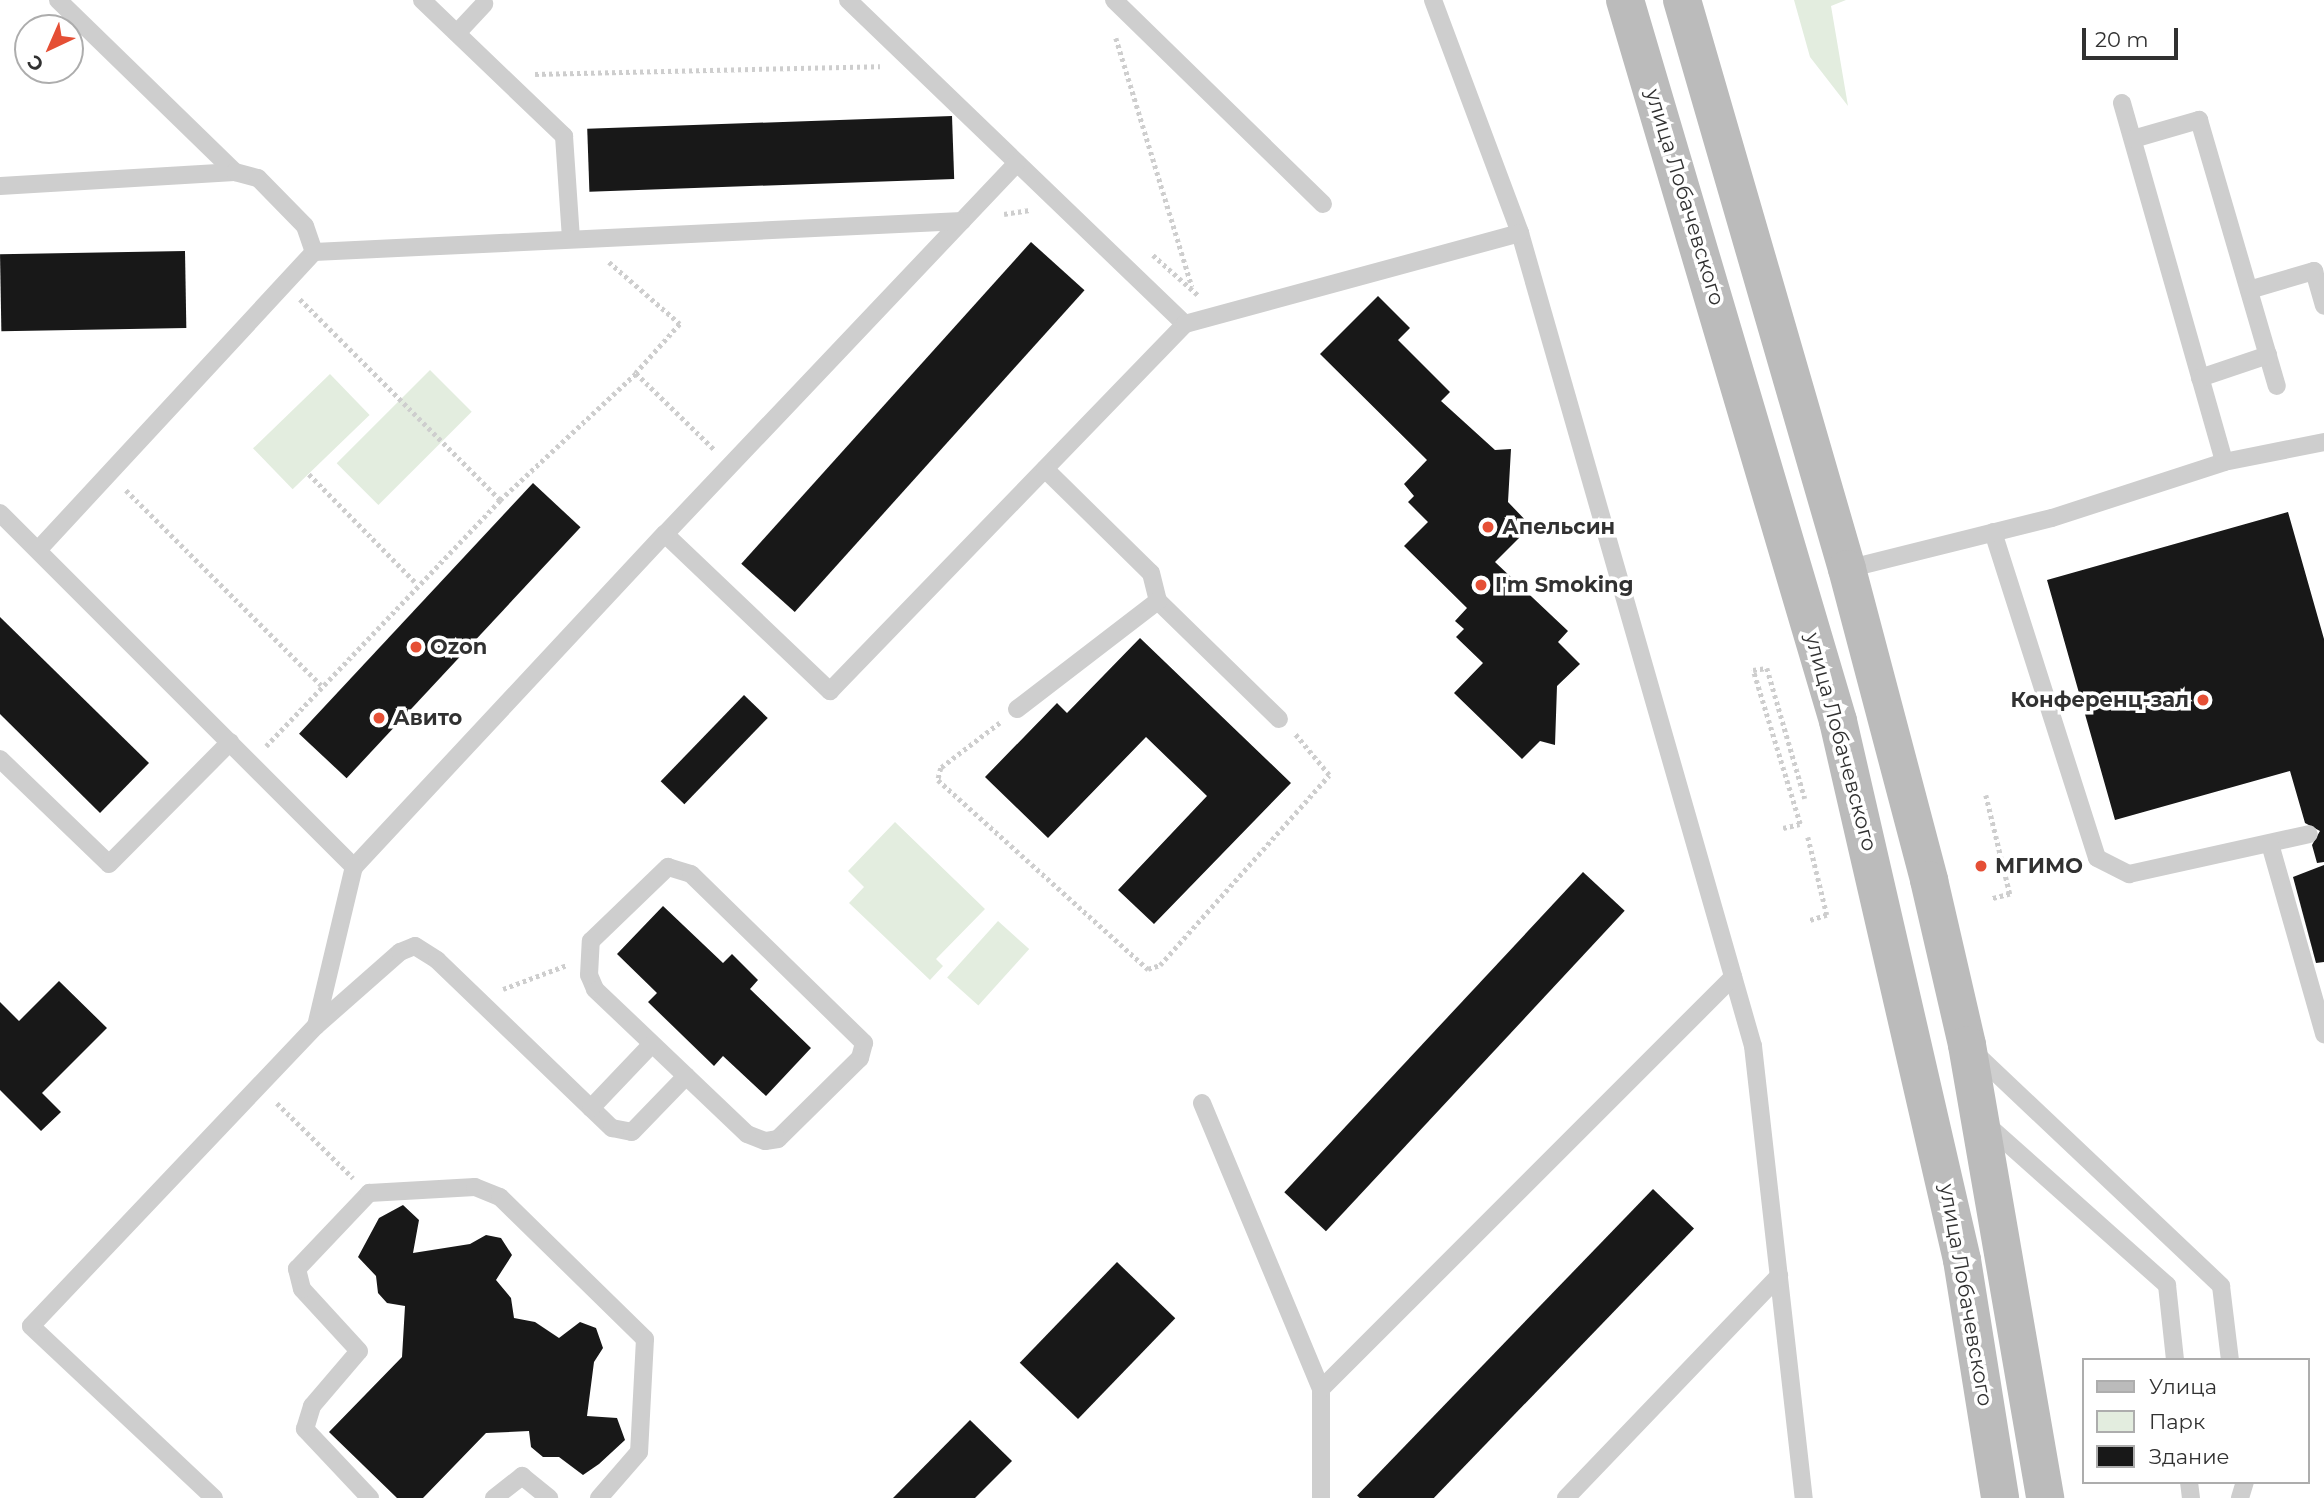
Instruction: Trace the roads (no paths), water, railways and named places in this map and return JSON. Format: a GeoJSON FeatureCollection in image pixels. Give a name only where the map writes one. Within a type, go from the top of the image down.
{"type":"FeatureCollection","features":[{"type":"Feature","properties":{"kind":"main road","name":"улица Лобачевского"},"geometry":{"type":"LineString","coordinates":[[1625,0],[1838,721],[1962,1259],[2000,1498]]}},
{"type":"Feature","properties":{"kind":"main road"},"geometry":{"type":"LineString","coordinates":[[1682,0],[1847,569],[1967,1045],[2045,1498]]}},
{"type":"Feature","properties":{"kind":"lane"},"geometry":{"type":"LineString","coordinates":[[58,0],[235,172]]}},
{"type":"Feature","properties":{"kind":"lane"},"geometry":{"type":"LineString","coordinates":[[422,0],[564,136],[576,239]]}},
{"type":"Feature","properties":{"kind":"lane"},"geometry":{"type":"LineString","coordinates":[[848,0],[1185,324]]}},
{"type":"Feature","properties":{"kind":"lane"},"geometry":{"type":"LineString","coordinates":[[1114,0],[1323,204]]}},
{"type":"Feature","properties":{"kind":"lane"},"geometry":{"type":"LineString","coordinates":[[1433,0],[1520,233],[1753,1046],[1804,1498]]}},
{"type":"Feature","properties":{"kind":"lane"},"geometry":{"type":"LineString","coordinates":[[457,33],[484,4]]}},
{"type":"Feature","properties":{"kind":"lane"},"geometry":{"type":"LineString","coordinates":[[2122,103],[2224,462]]}},
{"type":"Feature","properties":{"kind":"lane"},"geometry":{"type":"LineString","coordinates":[[2133,139],[2199,120],[2277,386]]}},
{"type":"Feature","properties":{"kind":"lane"},"geometry":{"type":"LineString","coordinates":[[316,1026],[355,867],[665,534],[1017,163]]}},
{"type":"Feature","properties":{"kind":"lane"},"geometry":{"type":"LineString","coordinates":[[0,186],[235,172],[258,178],[306,226],[314,252]]}},
{"type":"Feature","properties":{"kind":"lane"},"geometry":{"type":"LineString","coordinates":[[38,551],[314,252],[962,221]]}},
{"type":"Feature","properties":{"kind":"lane"},"geometry":{"type":"LineString","coordinates":[[665,534],[830,691],[1185,324],[1520,233]]}},
{"type":"Feature","properties":{"kind":"lane"},"geometry":{"type":"LineString","coordinates":[[2249,290],[2314,271],[2324,306]]}},
{"type":"Feature","properties":{"kind":"lane"},"geometry":{"type":"LineString","coordinates":[[2200,378],[2268,355]]}},
{"type":"Feature","properties":{"kind":"lane"},"geometry":{"type":"LineString","coordinates":[[1847,569],[1993,532],[2224,462],[2324,442]]}},
{"type":"Feature","properties":{"kind":"lane"},"geometry":{"type":"LineString","coordinates":[[1045,469],[1151,573],[1157,601],[1279,719]]}},
{"type":"Feature","properties":{"kind":"lane"},"geometry":{"type":"LineString","coordinates":[[0,513],[355,867]]}},
{"type":"Feature","properties":{"kind":"lane"},"geometry":{"type":"LineString","coordinates":[[1993,532],[2097,858],[2129,874],[2309,834]]}},
{"type":"Feature","properties":{"kind":"lane"},"geometry":{"type":"LineString","coordinates":[[1017,709],[1157,601]]}},
{"type":"Feature","properties":{"kind":"lane"},"geometry":{"type":"LineString","coordinates":[[0,759],[109,864],[230,742]]}},
{"type":"Feature","properties":{"kind":"lane"},"geometry":{"type":"LineString","coordinates":[[2270,844],[2324,1034]]}},
{"type":"Feature","properties":{"kind":"lane"},"geometry":{"type":"LineString","coordinates":[[681,868],[864,1043],[860,1058],[778,1139],[765,1141],[747,1134],[652,1044],[595,989],[587,957],[592,941],[658,871],[681,868]]}},
{"type":"Feature","properties":{"kind":"lane"},"geometry":{"type":"LineString","coordinates":[[214,1498],[31,1326],[316,1026],[400,952],[415,946],[477,999],[612,1128],[632,1132],[686,1076]]}},
{"type":"Feature","properties":{"kind":"lane"},"geometry":{"type":"LineString","coordinates":[[1321,1389],[1733,977]]}},
{"type":"Feature","properties":{"kind":"lane"},"geometry":{"type":"LineString","coordinates":[[591,1108],[652,1044]]}},
{"type":"Feature","properties":{"kind":"lane"},"geometry":{"type":"LineString","coordinates":[[1967,1045],[2221,1286],[2230,1358]]}},
{"type":"Feature","properties":{"kind":"lane"},"geometry":{"type":"LineString","coordinates":[[1202,1103],[1321,1389],[1321,1498]]}},
{"type":"Feature","properties":{"kind":"lane"},"geometry":{"type":"LineString","coordinates":[[1981,1119],[2166,1285],[2175,1358]]}},
{"type":"Feature","properties":{"kind":"lane"},"geometry":{"type":"LineString","coordinates":[[370,1498],[305,1429],[312,1406],[359,1351],[296,1277],[305,1258],[369,1193],[475,1187],[492,1192],[645,1339],[639,1452],[599,1498]]}},
{"type":"Feature","properties":{"kind":"lane"},"geometry":{"type":"LineString","coordinates":[[1566,1498],[1779,1276]]}},
{"type":"Feature","properties":{"kind":"lane"},"geometry":{"type":"LineString","coordinates":[[494,1498],[522,1476],[549,1498]]}},
{"type":"Feature","properties":{"kind":"place","name":"Апельсин"},"geometry":{"type":"Point","coordinates":[1488,527]}},
{"type":"Feature","properties":{"kind":"place","name":"I'm Smoking"},"geometry":{"type":"Point","coordinates":[1481,585]}},
{"type":"Feature","properties":{"kind":"place","name":"Ozon"},"geometry":{"type":"Point","coordinates":[416,647]}},
{"type":"Feature","properties":{"kind":"place","name":"Конференц-зал"},"geometry":{"type":"Point","coordinates":[2203,700]}},
{"type":"Feature","properties":{"kind":"place","name":"Авито"},"geometry":{"type":"Point","coordinates":[379,718]}},
{"type":"Feature","properties":{"kind":"place","name":"МГИМО"},"geometry":{"type":"Point","coordinates":[1981,866]}}]}
